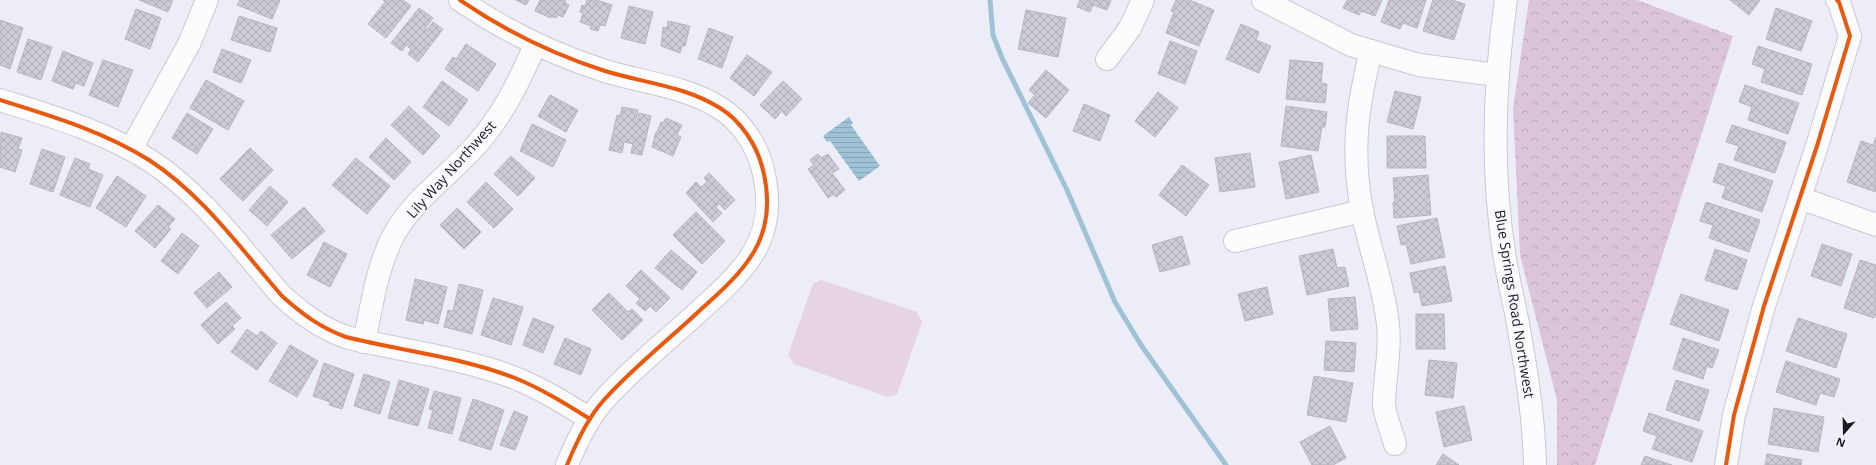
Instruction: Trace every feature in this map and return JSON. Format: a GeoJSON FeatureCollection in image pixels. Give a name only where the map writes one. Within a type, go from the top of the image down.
{"type":"FeatureCollection","features":[{"type":"Feature","properties":{"kind":"street"},"geometry":{"type":"LineString","coordinates":[[131,149],[189,44],[207,0]]}},
{"type":"Feature","properties":{"kind":"street"},"geometry":{"type":"LineString","coordinates":[[460,0],[481,15],[535,45],[573,60],[607,71],[685,91],[721,109],[736,121],[748,136],[758,155],[767,184],[768,202],[766,220],[759,244],[748,263],[726,288],[621,383],[603,402],[590,420],[567,465]]}},
{"type":"Feature","properties":{"kind":"street"},"geometry":{"type":"LineString","coordinates":[[1107,59],[1130,28],[1143,0]]}},
{"type":"Feature","properties":{"kind":"street"},"geometry":{"type":"LineString","coordinates":[[1263,0],[1338,38],[1371,51],[1419,66],[1497,75]]}},
{"type":"Feature","properties":{"kind":"street","name":"Blue Springs Road Northwest"},"geometry":{"type":"LineString","coordinates":[[1506,0],[1497,75],[1495,154],[1504,253],[1526,371],[1532,415],[1535,465]]}},
{"type":"Feature","properties":{"kind":"street"},"geometry":{"type":"LineString","coordinates":[[1726,465],[1734,415],[1758,327],[1850,36],[1837,0]]}},
{"type":"Feature","properties":{"kind":"street","name":"Lily Way Northwest"},"geometry":{"type":"LineString","coordinates":[[364,342],[382,262],[397,230],[422,198],[477,145],[489,131],[511,96],[535,45]]}},
{"type":"Feature","properties":{"kind":"street"},"geometry":{"type":"LineString","coordinates":[[1371,51],[1365,75],[1356,129],[1355,155],[1362,211],[1385,300],[1389,326],[1389,351],[1384,401],[1395,444]]}},
{"type":"Feature","properties":{"kind":"street"},"geometry":{"type":"LineString","coordinates":[[0,100],[82,127],[131,149],[166,172],[199,200],[282,296],[297,309],[329,330],[346,338],[486,368],[515,378],[558,399],[590,420]]}},
{"type":"Feature","properties":{"kind":"street"},"geometry":{"type":"LineString","coordinates":[[1800,198],[1876,225]]}},
{"type":"Feature","properties":{"kind":"street"},"geometry":{"type":"LineString","coordinates":[[1234,241],[1362,211]]}},
{"type":"Feature","properties":{"kind":"green space"},"geometry":{"type":"Polygon","coordinates":[[[1529,0],[1637,0],[1733,36],[1595,465],[1557,465],[1557,400],[1520,255],[1513,108],[1529,0]]]}},
{"type":"Feature","properties":{"kind":"shaded area"},"geometry":{"type":"Polygon","coordinates":[[[821,280],[917,312],[922,322],[897,394],[888,397],[794,364],[788,355],[813,284],[821,280]]]}},
{"type":"Feature","properties":{"kind":"water"},"geometry":{"type":"Polygon","coordinates":[[[849,117],[853,123],[851,125],[880,166],[859,181],[830,141],[827,142],[823,136],[849,117]]]}},
{"type":"Feature","properties":{"kind":"building"},"geometry":{"type":"Polygon","coordinates":[[[139,0],[173,0],[168,12],[139,0]]]}},
{"type":"Feature","properties":{"kind":"building"},"geometry":{"type":"Polygon","coordinates":[[[240,0],[280,0],[272,19],[237,5],[240,0]]]}},
{"type":"Feature","properties":{"kind":"building"},"geometry":{"type":"Polygon","coordinates":[[[383,0],[403,0],[411,6],[386,38],[368,24],[385,2],[383,0]]]}},
{"type":"Feature","properties":{"kind":"building"},"geometry":{"type":"Polygon","coordinates":[[[516,0],[529,0],[526,5],[516,0]]]}},
{"type":"Feature","properties":{"kind":"building"},"geometry":{"type":"Polygon","coordinates":[[[540,0],[566,0],[565,3],[569,5],[563,17],[558,15],[556,18],[551,16],[551,18],[535,11],[540,0]]]}},
{"type":"Feature","properties":{"kind":"building"},"geometry":{"type":"Polygon","coordinates":[[[587,0],[596,0],[612,5],[605,26],[600,25],[598,31],[590,29],[591,26],[580,22],[583,13],[580,12],[582,5],[585,6],[587,0]]]}},
{"type":"Feature","properties":{"kind":"building"},"geometry":{"type":"Polygon","coordinates":[[[1080,0],[1111,0],[1107,10],[1093,5],[1090,12],[1077,7],[1080,0]]]}},
{"type":"Feature","properties":{"kind":"building"},"geometry":{"type":"Polygon","coordinates":[[[1176,0],[1189,0],[1214,10],[1199,46],[1166,33],[1174,12],[1171,11],[1176,0]]]}},
{"type":"Feature","properties":{"kind":"building"},"geometry":{"type":"Polygon","coordinates":[[[1347,0],[1382,0],[1375,16],[1361,11],[1359,15],[1343,8],[1347,0]]]}},
{"type":"Feature","properties":{"kind":"building"},"geometry":{"type":"Polygon","coordinates":[[[1389,0],[1426,0],[1417,28],[1403,23],[1400,29],[1381,22],[1389,0]]]}},
{"type":"Feature","properties":{"kind":"building"},"geometry":{"type":"Polygon","coordinates":[[[1433,0],[1452,0],[1465,4],[1454,40],[1423,31],[1433,0]]]}},
{"type":"Feature","properties":{"kind":"building"},"geometry":{"type":"Polygon","coordinates":[[[1730,0],[1760,0],[1749,15],[1730,0]]]}},
{"type":"Feature","properties":{"kind":"building"},"geometry":{"type":"Polygon","coordinates":[[[629,6],[653,12],[645,44],[621,38],[629,6]]]}},
{"type":"Feature","properties":{"kind":"building"},"geometry":{"type":"Polygon","coordinates":[[[419,8],[433,18],[425,29],[427,30],[433,22],[443,29],[418,62],[408,54],[411,49],[406,45],[402,51],[391,43],[419,8]]]}},
{"type":"Feature","properties":{"kind":"building"},"geometry":{"type":"Polygon","coordinates":[[[1776,8],[1812,21],[1801,51],[1766,39],[1776,8]]]}},
{"type":"Feature","properties":{"kind":"building"},"geometry":{"type":"Polygon","coordinates":[[[136,9],[161,18],[150,49],[125,39],[136,9]]]}},
{"type":"Feature","properties":{"kind":"building"},"geometry":{"type":"Polygon","coordinates":[[[1026,10],[1066,18],[1058,57],[1018,49],[1026,10]]]}},
{"type":"Feature","properties":{"kind":"building"},"geometry":{"type":"Polygon","coordinates":[[[239,16],[277,28],[270,52],[231,40],[239,16]]]}},
{"type":"Feature","properties":{"kind":"building"},"geometry":{"type":"Polygon","coordinates":[[[0,20],[23,28],[10,69],[0,65],[0,20]]]}},
{"type":"Feature","properties":{"kind":"building"},"geometry":{"type":"Polygon","coordinates":[[[668,21],[690,26],[685,46],[682,46],[680,53],[661,46],[663,27],[667,28],[668,21]]]}},
{"type":"Feature","properties":{"kind":"building"},"geometry":{"type":"Polygon","coordinates":[[[1241,24],[1259,32],[1256,40],[1271,46],[1259,73],[1226,59],[1241,24]]]}},
{"type":"Feature","properties":{"kind":"building"},"geometry":{"type":"Polygon","coordinates":[[[709,28],[733,37],[722,68],[698,59],[709,28]]]}},
{"type":"Feature","properties":{"kind":"building"},"geometry":{"type":"Polygon","coordinates":[[[28,39],[52,47],[41,80],[17,72],[28,39]]]}},
{"type":"Feature","properties":{"kind":"building"},"geometry":{"type":"Polygon","coordinates":[[[1170,41],[1197,51],[1185,84],[1158,74],[1170,41]]]}},
{"type":"Feature","properties":{"kind":"building"},"geometry":{"type":"Polygon","coordinates":[[[466,44],[496,64],[478,91],[445,69],[453,57],[456,59],[466,44]]]}},
{"type":"Feature","properties":{"kind":"building"},"geometry":{"type":"Polygon","coordinates":[[[1758,46],[1812,64],[1802,95],[1761,82],[1765,69],[1752,64],[1758,46]]]}},
{"type":"Feature","properties":{"kind":"building"},"geometry":{"type":"Polygon","coordinates":[[[222,49],[251,60],[241,83],[213,72],[222,49]]]}},
{"type":"Feature","properties":{"kind":"building"},"geometry":{"type":"Polygon","coordinates":[[[63,51],[93,63],[84,86],[76,83],[73,89],[52,81],[63,51]]]}},
{"type":"Feature","properties":{"kind":"building"},"geometry":{"type":"Polygon","coordinates":[[[747,55],[772,72],[754,96],[730,78],[747,55]]]}},
{"type":"Feature","properties":{"kind":"building"},"geometry":{"type":"Polygon","coordinates":[[[103,60],[133,70],[118,107],[89,95],[103,60]]]}},
{"type":"Feature","properties":{"kind":"building"},"geometry":{"type":"Polygon","coordinates":[[[1290,60],[1323,63],[1321,83],[1327,84],[1325,103],[1286,99],[1290,60]]]}},
{"type":"Feature","properties":{"kind":"building"},"geometry":{"type":"Polygon","coordinates":[[[1046,70],[1069,90],[1046,118],[1028,103],[1035,95],[1029,90],[1046,70]]]}},
{"type":"Feature","properties":{"kind":"building"},"geometry":{"type":"Polygon","coordinates":[[[206,80],[244,101],[228,130],[190,108],[206,80]]]}},
{"type":"Feature","properties":{"kind":"building"},"geometry":{"type":"Polygon","coordinates":[[[442,81],[468,100],[449,126],[423,107],[442,81]]]}},
{"type":"Feature","properties":{"kind":"building"},"geometry":{"type":"Polygon","coordinates":[[[783,81],[802,99],[786,116],[782,111],[775,119],[760,105],[783,81]]]}},
{"type":"Feature","properties":{"kind":"building"},"geometry":{"type":"Polygon","coordinates":[[[1745,85],[1799,103],[1788,134],[1748,120],[1752,107],[1739,102],[1745,85]]]}},
{"type":"Feature","properties":{"kind":"building"},"geometry":{"type":"Polygon","coordinates":[[[1395,91],[1421,97],[1413,129],[1387,122],[1395,91]]]}},
{"type":"Feature","properties":{"kind":"building"},"geometry":{"type":"Polygon","coordinates":[[[1158,92],[1178,108],[1155,137],[1135,121],[1158,92]]]}},
{"type":"Feature","properties":{"kind":"building"},"geometry":{"type":"Polygon","coordinates":[[[550,95],[578,110],[566,132],[538,116],[550,95]]]}},
{"type":"Feature","properties":{"kind":"building"},"geometry":{"type":"Polygon","coordinates":[[[1084,104],[1110,115],[1100,141],[1073,131],[1084,104]]]}},
{"type":"Feature","properties":{"kind":"building"},"geometry":{"type":"Polygon","coordinates":[[[409,106],[440,136],[423,155],[391,125],[409,106]]]}},
{"type":"Feature","properties":{"kind":"building"},"geometry":{"type":"Polygon","coordinates":[[[1286,106],[1327,112],[1325,127],[1322,127],[1318,151],[1281,146],[1286,106]]]}},
{"type":"Feature","properties":{"kind":"building"},"geometry":{"type":"Polygon","coordinates":[[[622,107],[638,110],[635,122],[637,123],[639,113],[651,116],[642,155],[631,153],[633,144],[624,142],[622,153],[609,150],[617,115],[620,116],[622,107]]]}},
{"type":"Feature","properties":{"kind":"building"},"geometry":{"type":"Polygon","coordinates":[[[187,113],[213,129],[197,154],[172,138],[187,113]]]}},
{"type":"Feature","properties":{"kind":"building"},"geometry":{"type":"Polygon","coordinates":[[[666,118],[682,125],[677,135],[681,137],[673,156],[652,147],[656,132],[661,122],[663,123],[666,118]]]}},
{"type":"Feature","properties":{"kind":"building"},"geometry":{"type":"Polygon","coordinates":[[[532,124],[566,140],[553,167],[520,151],[532,124]]]}},
{"type":"Feature","properties":{"kind":"building"},"geometry":{"type":"Polygon","coordinates":[[[1732,125],[1786,142],[1775,173],[1734,160],[1739,146],[1726,142],[1732,125]]]}},
{"type":"Feature","properties":{"kind":"building"},"geometry":{"type":"Polygon","coordinates":[[[1,132],[22,138],[18,149],[22,150],[15,172],[0,167],[1,132]]]}},
{"type":"Feature","properties":{"kind":"building"},"geometry":{"type":"Polygon","coordinates":[[[1387,136],[1425,136],[1426,168],[1387,168],[1387,136]]]}},
{"type":"Feature","properties":{"kind":"building"},"geometry":{"type":"Polygon","coordinates":[[[1876,137],[1876,192],[1847,182],[1861,141],[1873,145],[1876,137]]]}},
{"type":"Feature","properties":{"kind":"building"},"geometry":{"type":"Polygon","coordinates":[[[386,138],[411,162],[394,180],[369,157],[386,138]]]}},
{"type":"Feature","properties":{"kind":"building"},"geometry":{"type":"Polygon","coordinates":[[[250,148],[273,170],[243,201],[220,179],[250,148]]]}},
{"type":"Feature","properties":{"kind":"building"},"geometry":{"type":"Polygon","coordinates":[[[42,149],[65,157],[53,192],[30,184],[42,149]]]}},
{"type":"Feature","properties":{"kind":"building"},"geometry":{"type":"Polygon","coordinates":[[[1250,153],[1255,187],[1220,192],[1215,158],[1250,153]]]}},
{"type":"Feature","properties":{"kind":"building"},"geometry":{"type":"Polygon","coordinates":[[[818,154],[821,158],[828,154],[839,169],[832,173],[845,190],[836,197],[834,194],[828,198],[808,169],[814,165],[810,160],[818,154]]]}},
{"type":"Feature","properties":{"kind":"building"},"geometry":{"type":"Polygon","coordinates":[[[1311,155],[1319,192],[1286,199],[1279,162],[1311,155]]]}},
{"type":"Feature","properties":{"kind":"building"},"geometry":{"type":"Polygon","coordinates":[[[511,156],[535,178],[518,196],[494,174],[511,156]]]}},
{"type":"Feature","properties":{"kind":"building"},"geometry":{"type":"Polygon","coordinates":[[[75,158],[90,164],[88,169],[103,175],[90,207],[60,195],[75,158]]]}},
{"type":"Feature","properties":{"kind":"building"},"geometry":{"type":"Polygon","coordinates":[[[356,158],[390,186],[367,214],[332,185],[356,158]]]}},
{"type":"Feature","properties":{"kind":"building"},"geometry":{"type":"Polygon","coordinates":[[[1719,163],[1773,181],[1762,212],[1722,198],[1726,186],[1713,182],[1719,163]]]}},
{"type":"Feature","properties":{"kind":"building"},"geometry":{"type":"Polygon","coordinates":[[[1182,165],[1209,185],[1186,216],[1159,195],[1182,165]]]}},
{"type":"Feature","properties":{"kind":"building"},"geometry":{"type":"Polygon","coordinates":[[[709,173],[735,200],[725,210],[719,204],[716,207],[722,213],[713,222],[686,193],[696,182],[701,187],[707,182],[704,178],[709,173]]]}},
{"type":"Feature","properties":{"kind":"building"},"geometry":{"type":"Polygon","coordinates":[[[1428,175],[1431,215],[1394,218],[1393,202],[1395,202],[1393,178],[1428,175]]]}},
{"type":"Feature","properties":{"kind":"building"},"geometry":{"type":"Polygon","coordinates":[[[117,176],[146,196],[126,227],[96,208],[117,176]]]}},
{"type":"Feature","properties":{"kind":"building"},"geometry":{"type":"Polygon","coordinates":[[[486,182],[513,209],[494,228],[467,202],[486,182]]]}},
{"type":"Feature","properties":{"kind":"building"},"geometry":{"type":"Polygon","coordinates":[[[270,186],[288,202],[267,226],[249,210],[270,186]]]}},
{"type":"Feature","properties":{"kind":"building"},"geometry":{"type":"Polygon","coordinates":[[[1706,202],[1760,220],[1749,252],[1709,238],[1713,225],[1700,221],[1706,202]]]}},
{"type":"Feature","properties":{"kind":"building"},"geometry":{"type":"Polygon","coordinates":[[[158,205],[175,219],[168,227],[171,229],[155,248],[135,231],[158,205]]]}},
{"type":"Feature","properties":{"kind":"building"},"geometry":{"type":"Polygon","coordinates":[[[304,207],[325,231],[292,259],[271,235],[304,207]]]}},
{"type":"Feature","properties":{"kind":"building"},"geometry":{"type":"Polygon","coordinates":[[[457,208],[481,232],[464,249],[440,225],[457,208]]]}},
{"type":"Feature","properties":{"kind":"building"},"geometry":{"type":"Polygon","coordinates":[[[696,212],[725,241],[702,264],[673,235],[696,212]]]}},
{"type":"Feature","properties":{"kind":"building"},"geometry":{"type":"Polygon","coordinates":[[[1437,218],[1445,257],[1411,264],[1406,244],[1401,245],[1397,226],[1437,218]]]}},
{"type":"Feature","properties":{"kind":"building"},"geometry":{"type":"Polygon","coordinates":[[[182,233],[199,246],[178,274],[161,261],[182,233]]]}},
{"type":"Feature","properties":{"kind":"building"},"geometry":{"type":"Polygon","coordinates":[[[1182,236],[1190,264],[1160,272],[1152,245],[1182,236]]]}},
{"type":"Feature","properties":{"kind":"building"},"geometry":{"type":"Polygon","coordinates":[[[324,242],[347,254],[330,287],[307,275],[324,242]]]}},
{"type":"Feature","properties":{"kind":"building"},"geometry":{"type":"Polygon","coordinates":[[[1822,244],[1852,254],[1841,286],[1811,276],[1822,244]]]}},
{"type":"Feature","properties":{"kind":"building"},"geometry":{"type":"Polygon","coordinates":[[[1333,249],[1337,268],[1345,267],[1349,286],[1307,295],[1299,256],[1333,249]]]}},
{"type":"Feature","properties":{"kind":"building"},"geometry":{"type":"Polygon","coordinates":[[[1715,249],[1747,260],[1737,290],[1705,280],[1715,249]]]}},
{"type":"Feature","properties":{"kind":"building"},"geometry":{"type":"Polygon","coordinates":[[[671,250],[697,272],[682,290],[655,268],[671,250]]]}},
{"type":"Feature","properties":{"kind":"building"},"geometry":{"type":"Polygon","coordinates":[[[1860,260],[1876,265],[1876,314],[1874,318],[1844,308],[1860,260]]]}},
{"type":"Feature","properties":{"kind":"building"},"geometry":{"type":"Polygon","coordinates":[[[1445,266],[1452,301],[1422,306],[1419,292],[1414,293],[1410,273],[1445,266]]]}},
{"type":"Feature","properties":{"kind":"building"},"geometry":{"type":"Polygon","coordinates":[[[641,270],[670,298],[656,312],[650,306],[645,311],[636,303],[640,299],[626,286],[641,270]]]}},
{"type":"Feature","properties":{"kind":"building"},"geometry":{"type":"Polygon","coordinates":[[[219,272],[232,287],[207,308],[194,293],[219,272]]]}},
{"type":"Feature","properties":{"kind":"building"},"geometry":{"type":"Polygon","coordinates":[[[415,279],[447,287],[438,324],[424,320],[423,324],[406,320],[415,279]]]}},
{"type":"Feature","properties":{"kind":"building"},"geometry":{"type":"Polygon","coordinates":[[[459,284],[483,290],[472,334],[444,327],[448,310],[453,311],[459,284]]]}},
{"type":"Feature","properties":{"kind":"building"},"geometry":{"type":"Polygon","coordinates":[[[1267,287],[1273,314],[1245,321],[1238,294],[1267,287]]]}},
{"type":"Feature","properties":{"kind":"building"},"geometry":{"type":"Polygon","coordinates":[[[609,293],[628,312],[632,309],[643,320],[622,340],[592,310],[609,293]]]}},
{"type":"Feature","properties":{"kind":"building"},"geometry":{"type":"Polygon","coordinates":[[[1681,294],[1729,310],[1719,341],[1670,324],[1681,294]]]}},
{"type":"Feature","properties":{"kind":"building"},"geometry":{"type":"Polygon","coordinates":[[[1355,297],[1358,329],[1331,331],[1328,299],[1355,297]]]}},
{"type":"Feature","properties":{"kind":"building"},"geometry":{"type":"Polygon","coordinates":[[[493,298],[523,307],[511,345],[481,335],[493,298]]]}},
{"type":"Feature","properties":{"kind":"building"},"geometry":{"type":"Polygon","coordinates":[[[226,302],[241,318],[232,326],[235,329],[218,344],[201,325],[226,302]]]}},
{"type":"Feature","properties":{"kind":"building"},"geometry":{"type":"Polygon","coordinates":[[[1416,314],[1444,314],[1445,349],[1416,349],[1416,314]]]}},
{"type":"Feature","properties":{"kind":"building"},"geometry":{"type":"Polygon","coordinates":[[[533,318],[554,326],[543,353],[523,345],[533,318]]]}},
{"type":"Feature","properties":{"kind":"building"},"geometry":{"type":"Polygon","coordinates":[[[1798,318],[1847,334],[1836,368],[1786,351],[1798,318]]]}},
{"type":"Feature","properties":{"kind":"building"},"geometry":{"type":"Polygon","coordinates":[[[247,329],[257,336],[261,331],[277,343],[257,370],[231,352],[247,329]]]}},
{"type":"Feature","properties":{"kind":"building"},"geometry":{"type":"Polygon","coordinates":[[[565,338],[591,349],[581,375],[554,364],[565,338]]]}},
{"type":"Feature","properties":{"kind":"building"},"geometry":{"type":"Polygon","coordinates":[[[1683,338],[1719,350],[1712,368],[1707,366],[1703,379],[1673,369],[1683,338]]]}},
{"type":"Feature","properties":{"kind":"building"},"geometry":{"type":"Polygon","coordinates":[[[1326,341],[1356,343],[1354,372],[1324,370],[1326,341]]]}},
{"type":"Feature","properties":{"kind":"building"},"geometry":{"type":"Polygon","coordinates":[[[290,345],[318,361],[297,397],[269,381],[290,345]]]}},
{"type":"Feature","properties":{"kind":"building"},"geometry":{"type":"Polygon","coordinates":[[[1429,360],[1457,363],[1453,398],[1425,395],[1429,360]]]}},
{"type":"Feature","properties":{"kind":"building"},"geometry":{"type":"Polygon","coordinates":[[[1786,361],[1840,379],[1834,397],[1820,393],[1816,405],[1776,392],[1786,361]]]}},
{"type":"Feature","properties":{"kind":"building"},"geometry":{"type":"Polygon","coordinates":[[[324,363],[354,374],[342,409],[329,405],[330,402],[313,396],[324,363]]]}},
{"type":"Feature","properties":{"kind":"building"},"geometry":{"type":"Polygon","coordinates":[[[364,374],[390,382],[380,414],[354,406],[364,374]]]}},
{"type":"Feature","properties":{"kind":"building"},"geometry":{"type":"Polygon","coordinates":[[[1314,376],[1353,383],[1346,422],[1307,415],[1314,376]]]}},
{"type":"Feature","properties":{"kind":"building"},"geometry":{"type":"Polygon","coordinates":[[[399,380],[429,389],[418,426],[388,418],[399,380]]]}},
{"type":"Feature","properties":{"kind":"building"},"geometry":{"type":"Polygon","coordinates":[[[1676,380],[1709,390],[1699,421],[1666,410],[1676,380]]]}},
{"type":"Feature","properties":{"kind":"building"},"geometry":{"type":"Polygon","coordinates":[[[434,391],[461,398],[452,434],[428,428],[433,410],[429,409],[434,391]]]}},
{"type":"Feature","properties":{"kind":"building"},"geometry":{"type":"Polygon","coordinates":[[[473,399],[504,410],[491,450],[459,440],[473,399]]]}},
{"type":"Feature","properties":{"kind":"building"},"geometry":{"type":"Polygon","coordinates":[[[1464,406],[1472,440],[1444,447],[1436,412],[1464,406]]]}},
{"type":"Feature","properties":{"kind":"building"},"geometry":{"type":"Polygon","coordinates":[[[1774,408],[1824,417],[1818,452],[1768,444],[1774,408]]]}},
{"type":"Feature","properties":{"kind":"building"},"geometry":{"type":"Polygon","coordinates":[[[514,411],[528,417],[515,450],[500,445],[514,411]]]}},
{"type":"Feature","properties":{"kind":"building"},"geometry":{"type":"Polygon","coordinates":[[[1649,413],[1703,431],[1692,462],[1652,449],[1657,436],[1643,431],[1649,413]]]}},
{"type":"Feature","properties":{"kind":"building"},"geometry":{"type":"Polygon","coordinates":[[[1330,426],[1346,458],[1333,465],[1312,465],[1300,442],[1330,426]]]}},
{"type":"Feature","properties":{"kind":"building"},"geometry":{"type":"Polygon","coordinates":[[[1443,454],[1459,465],[1436,465],[1443,454]]]}},
{"type":"Feature","properties":{"kind":"building"},"geometry":{"type":"Polygon","coordinates":[[[1767,454],[1802,460],[1801,465],[1765,465],[1767,454]]]}},
{"type":"Feature","properties":{"kind":"building"},"geometry":{"type":"Polygon","coordinates":[[[1645,456],[1672,465],[1641,465],[1645,456]]]}},
{"type":"Feature","properties":{"kind":"waterway"},"geometry":{"type":"LineString","coordinates":[[990,0],[993,35],[1002,58],[1067,190],[1115,302],[1141,345],[1226,465]]}},
{"type":"Feature","properties":{"kind":"cycle path"},"geometry":{"type":"LineString","coordinates":[[460,0],[512,32],[566,57],[605,71],[679,90],[720,108],[728,113],[747,134],[757,152],[763,170],[767,194],[766,216],[762,234],[754,252],[730,283],[637,367],[603,401],[587,423],[567,465]]}},
{"type":"Feature","properties":{"kind":"cycle path"},"geometry":{"type":"LineString","coordinates":[[1726,465],[1734,415],[1764,306],[1817,146],[1850,36],[1839,2],[1837,0]]}},
{"type":"Feature","properties":{"kind":"cycle path"},"geometry":{"type":"LineString","coordinates":[[0,100],[95,132],[149,160],[186,189],[204,206],[236,241],[282,296],[304,315],[320,325],[346,337],[453,359],[495,371],[535,387],[590,419]]}}]}
